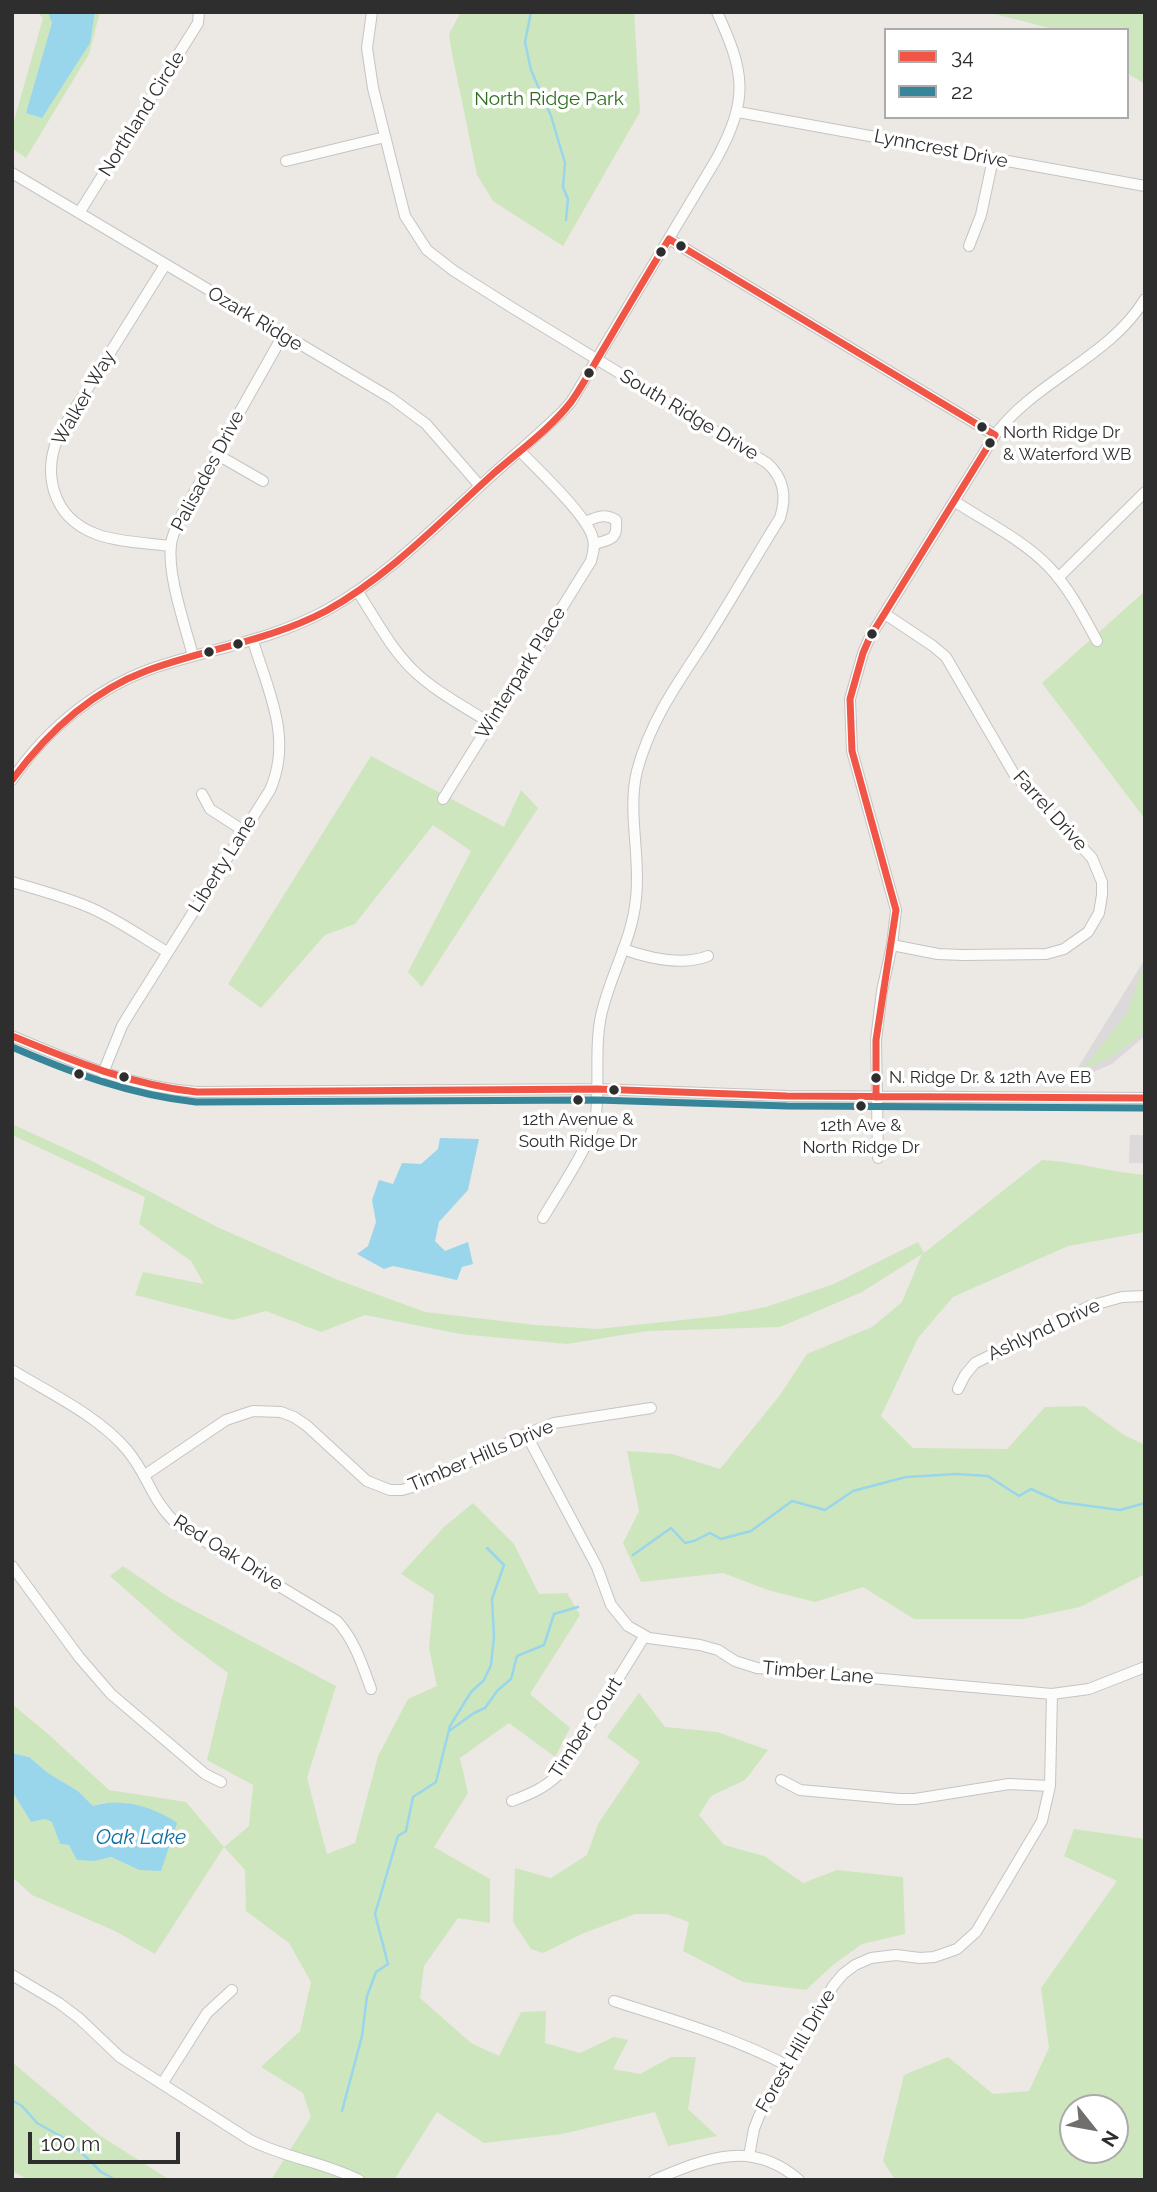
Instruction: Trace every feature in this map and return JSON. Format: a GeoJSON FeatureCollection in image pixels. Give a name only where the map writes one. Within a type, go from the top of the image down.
{"type":"FeatureCollection","features":[{"type":"Feature","properties":{"kind":"street","name":"Northland Circle"},"geometry":{"type":"LineString","coordinates":[[79,213],[198,23],[200,12]]}},
{"type":"Feature","properties":{"kind":"street","name":"South Ridge Drive"},"geometry":{"type":"LineString","coordinates":[[372,12],[367,36],[368,60],[385,137],[405,216],[427,250],[466,278],[767,463],[779,475],[785,495],[780,517],[660,712],[643,751],[636,775],[634,803],[638,874],[636,899],[623,949],[603,1006],[599,1029],[596,1116],[593,1129],[543,1218]]}},
{"type":"Feature","properties":{"kind":"street"},"geometry":{"type":"LineString","coordinates":[[12,779],[48,735],[97,696],[145,671],[253,641],[302,623],[358,592],[403,557],[562,412],[571,402],[730,134],[738,112],[736,61],[732,45],[716,12]]}},
{"type":"Feature","properties":{"kind":"street","name":"Lynncrest Drive"},"geometry":{"type":"LineString","coordinates":[[738,112],[1145,186]]}},
{"type":"Feature","properties":{"kind":"street"},"geometry":{"type":"LineString","coordinates":[[286,161],[385,137]]}},
{"type":"Feature","properties":{"kind":"street"},"geometry":{"type":"LineString","coordinates":[[969,246],[981,215],[993,159]]}},
{"type":"Feature","properties":{"kind":"street","name":"Ozark Ridge"},"geometry":{"type":"LineString","coordinates":[[12,173],[391,398],[426,424],[480,486]]}},
{"type":"Feature","properties":{"kind":"street"},"geometry":{"type":"LineString","coordinates":[[668,239],[995,435]]}},
{"type":"Feature","properties":{"kind":"street","name":"Walker Way"},"geometry":{"type":"LineString","coordinates":[[165,265],[61,431],[51,457],[50,475],[55,496],[62,509],[85,529],[103,537],[171,546]]}},
{"type":"Feature","properties":{"kind":"street"},"geometry":{"type":"LineString","coordinates":[[878,1158],[876,1040],[896,910],[852,751],[850,713],[854,682],[863,653],[954,501],[1008,418],[1026,401],[1123,329],[1144,303]]}},
{"type":"Feature","properties":{"kind":"street","name":"Palisades Drive"},"geometry":{"type":"LineString","coordinates":[[193,656],[173,576],[171,546],[180,518],[283,335]]}},
{"type":"Feature","properties":{"kind":"street"},"geometry":{"type":"LineString","coordinates":[[520,451],[585,522],[591,530],[594,544]]}},
{"type":"Feature","properties":{"kind":"street"},"geometry":{"type":"LineString","coordinates":[[216,454],[263,481]]}},
{"type":"Feature","properties":{"kind":"street"},"geometry":{"type":"LineString","coordinates":[[1058,578],[1145,492]]}},
{"type":"Feature","properties":{"kind":"street"},"geometry":{"type":"LineString","coordinates":[[954,501],[1023,545],[1049,567],[1073,599],[1097,640]]}},
{"type":"Feature","properties":{"kind":"street","name":"Winterpark Place"},"geometry":{"type":"LineString","coordinates":[[443,799],[591,561],[594,544],[613,538],[617,531],[616,520],[609,516],[599,516],[585,522]]}},
{"type":"Feature","properties":{"kind":"street"},"geometry":{"type":"LineString","coordinates":[[358,592],[413,671],[436,689],[491,723]]}},
{"type":"Feature","properties":{"kind":"street","name":"Farrel Drive"},"geometry":{"type":"LineString","coordinates":[[885,614],[946,657],[1014,774],[1092,858],[1099,873],[1102,895],[1099,913],[1087,932],[1072,945],[1054,952],[938,954],[892,946]]}},
{"type":"Feature","properties":{"kind":"street","name":"Liberty Lane"},"geometry":{"type":"LineString","coordinates":[[103,1073],[122,1026],[270,790],[280,757],[281,740],[253,641]]}},
{"type":"Feature","properties":{"kind":"street"},"geometry":{"type":"LineString","coordinates":[[202,794],[210,809],[244,831]]}},
{"type":"Feature","properties":{"kind":"street"},"geometry":{"type":"LineString","coordinates":[[12,882],[92,908],[167,952]]}},
{"type":"Feature","properties":{"kind":"street"},"geometry":{"type":"LineString","coordinates":[[623,949],[657,960],[701,959],[708,956]]}},
{"type":"Feature","properties":{"kind":"street"},"geometry":{"type":"LineString","coordinates":[[12,1036],[103,1073],[144,1085],[197,1091],[597,1088],[787,1096],[1145,1098]]}},
{"type":"Feature","properties":{"kind":"street","name":"Ashlynd Drive"},"geometry":{"type":"LineString","coordinates":[[958,1389],[975,1363],[998,1351],[1090,1306],[1122,1297],[1145,1296]]}},
{"type":"Feature","properties":{"kind":"street","name":"Red Oak Drive"},"geometry":{"type":"LineString","coordinates":[[12,1370],[96,1421],[126,1449],[145,1475],[158,1504],[178,1525],[337,1621],[355,1644],[371,1689]]}},
{"type":"Feature","properties":{"kind":"street","name":"Timber Hills Drive"},"geometry":{"type":"LineString","coordinates":[[145,1475],[226,1420],[253,1411],[267,1410],[294,1417],[367,1481],[390,1490],[415,1488],[554,1423],[651,1408]]}},
{"type":"Feature","properties":{"kind":"street"},"geometry":{"type":"LineString","coordinates":[[526,1434],[597,1567],[611,1605],[628,1626],[644,1637]]}},
{"type":"Feature","properties":{"kind":"street"},"geometry":{"type":"LineString","coordinates":[[12,1566],[79,1657],[111,1694],[205,1773],[220,1782]]}},
{"type":"Feature","properties":{"kind":"street","name":"Timber Lane"},"geometry":{"type":"LineString","coordinates":[[644,1637],[700,1645],[757,1668],[1052,1694],[1089,1689],[1145,1667]]}},
{"type":"Feature","properties":{"kind":"street","name":"Timber Court"},"geometry":{"type":"LineString","coordinates":[[512,1801],[535,1793],[559,1774],[644,1637]]}},
{"type":"Feature","properties":{"kind":"street","name":"Forest Hill Drive"},"geometry":{"type":"LineString","coordinates":[[750,2156],[759,2116],[833,1986],[843,1974],[855,1965],[885,1955],[920,1958],[946,1954],[957,1949],[976,1932],[1042,1821],[1050,1786],[1052,1694]]}},
{"type":"Feature","properties":{"kind":"street"},"geometry":{"type":"LineString","coordinates":[[781,1780],[800,1790],[899,1799],[915,1799],[1009,1784],[1050,1786]]}},
{"type":"Feature","properties":{"kind":"street"},"geometry":{"type":"LineString","coordinates":[[12,1975],[59,2003],[120,2057],[250,2140],[269,2150],[359,2180]]}},
{"type":"Feature","properties":{"kind":"street"},"geometry":{"type":"LineString","coordinates":[[162,2084],[207,2014],[232,1990]]}},
{"type":"Feature","properties":{"kind":"street"},"geometry":{"type":"LineString","coordinates":[[614,2001],[746,2046],[788,2066]]}},
{"type":"Feature","properties":{"kind":"street"},"geometry":{"type":"LineString","coordinates":[[654,2180],[702,2160],[719,2156],[750,2156],[778,2165],[799,2180]]}},
{"type":"Feature","properties":{"kind":"shaded area"},"geometry":{"type":"Polygon","coordinates":[[[1145,959],[1145,1036],[1112,1064],[1069,1082],[1145,959]]]}},
{"type":"Feature","properties":{"kind":"shaded area"},"geometry":{"type":"Polygon","coordinates":[[[1130,1135],[1145,1135],[1145,1163],[1129,1163],[1130,1135]]]}},
{"type":"Feature","properties":{"kind":"green space"},"geometry":{"type":"Polygon","coordinates":[[[37,12],[100,12],[89,54],[26,158],[12,148],[12,128],[43,18],[37,12]]]}},
{"type":"Feature","properties":{"kind":"green space","name":"North Ridge Park"},"geometry":{"type":"Polygon","coordinates":[[[461,12],[634,12],[640,112],[563,246],[493,201],[477,175],[449,34],[461,12]]]}},
{"type":"Feature","properties":{"kind":"green space"},"geometry":{"type":"Polygon","coordinates":[[[987,12],[1145,12],[1145,84],[1129,74],[1129,28],[1049,28],[987,12]]]}},
{"type":"Feature","properties":{"kind":"green space"},"geometry":{"type":"Polygon","coordinates":[[[1145,591],[1145,819],[1042,683],[1145,591]]]}},
{"type":"Feature","properties":{"kind":"green space"},"geometry":{"type":"Polygon","coordinates":[[[371,756],[504,827],[521,790],[538,808],[422,987],[408,972],[471,851],[433,825],[355,924],[325,935],[261,1008],[228,984],[371,756]]]}},
{"type":"Feature","properties":{"kind":"green space"},"geometry":{"type":"Polygon","coordinates":[[[1145,968],[1145,1032],[1113,1056],[1082,1070],[1128,1012],[1140,974],[1145,968]]]}},
{"type":"Feature","properties":{"kind":"green space"},"geometry":{"type":"Polygon","coordinates":[[[12,1124],[88,1159],[217,1227],[338,1280],[425,1312],[598,1329],[719,1316],[766,1307],[834,1284],[918,1242],[924,1253],[1042,1160],[1145,1175],[1145,1232],[1068,1246],[953,1297],[918,1338],[881,1416],[913,1448],[1007,1449],[1045,1407],[1084,1406],[1124,1435],[1145,1445],[1145,1574],[1080,1607],[1022,1619],[914,1619],[863,1587],[815,1602],[768,1590],[723,1573],[641,1582],[623,1543],[639,1511],[627,1451],[672,1454],[720,1469],[780,1395],[807,1354],[872,1327],[902,1302],[922,1254],[862,1292],[780,1327],[647,1331],[567,1344],[460,1334],[365,1315],[321,1332],[266,1311],[233,1320],[135,1295],[143,1272],[204,1284],[191,1261],[139,1224],[145,1197],[12,1135],[12,1124]]]}},
{"type":"Feature","properties":{"kind":"green space"},"geometry":{"type":"Polygon","coordinates":[[[473,1503],[514,1544],[539,1594],[567,1593],[580,1615],[530,1694],[570,1728],[555,1757],[509,1723],[460,1758],[468,1793],[434,1847],[490,1879],[490,1923],[458,1918],[424,1966],[420,1998],[471,2043],[499,2056],[521,2012],[546,2011],[545,2043],[580,2053],[614,2037],[628,2040],[613,2069],[640,2074],[671,2057],[696,2057],[688,2109],[717,2136],[668,2146],[655,2112],[562,2134],[484,2143],[437,2112],[394,2180],[271,2180],[311,2117],[303,2093],[261,2067],[300,2031],[311,1982],[289,1943],[246,1911],[245,1870],[224,1847],[249,1826],[253,1785],[207,1760],[228,1673],[177,1635],[110,1576],[123,1566],[170,1598],[336,1686],[307,1778],[327,1854],[355,1843],[378,1756],[408,1699],[437,1686],[429,1648],[434,1595],[401,1574],[444,1527],[473,1503]]]}},
{"type":"Feature","properties":{"kind":"green space"},"geometry":{"type":"Polygon","coordinates":[[[639,1693],[665,1727],[717,1732],[768,1750],[745,1780],[711,1796],[699,1815],[724,1845],[764,1856],[803,1883],[837,1870],[903,1877],[905,1934],[862,1944],[833,1965],[806,1990],[743,1982],[683,1951],[689,1922],[667,1914],[635,1914],[584,1933],[543,1953],[531,1949],[513,1922],[515,1868],[551,1878],[587,1855],[598,1824],[640,1762],[607,1737],[639,1693]]]}},
{"type":"Feature","properties":{"kind":"green space"},"geometry":{"type":"Polygon","coordinates":[[[12,1704],[109,1790],[186,1802],[224,1847],[155,1954],[115,1931],[32,1895],[12,1877],[12,1791],[31,1822],[45,1819],[53,1822],[60,1844],[69,1845],[95,1861],[111,1857],[139,1870],[105,1802],[93,1806],[78,1791],[48,1773],[29,1757],[12,1753],[12,1704]]]}},
{"type":"Feature","properties":{"kind":"green space"},"geometry":{"type":"Polygon","coordinates":[[[1074,1829],[1145,1839],[1145,2180],[895,2180],[883,2161],[904,2075],[948,2057],[993,2094],[1029,2091],[1049,2048],[1041,1988],[1117,1881],[1064,1856],[1074,1829]]]}},
{"type":"Feature","properties":{"kind":"green space"},"geometry":{"type":"Polygon","coordinates":[[[12,2062],[99,2135],[170,2180],[29,2180],[12,2171],[12,2062]]]}},
{"type":"Feature","properties":{"kind":"water"},"geometry":{"type":"Polygon","coordinates":[[[48,12],[95,12],[90,43],[42,118],[26,113],[52,23],[48,12]]]}},
{"type":"Feature","properties":{"kind":"water"},"geometry":{"type":"Polygon","coordinates":[[[440,1138],[479,1139],[468,1190],[439,1222],[435,1241],[445,1251],[468,1242],[473,1264],[462,1267],[457,1280],[393,1266],[384,1269],[357,1254],[368,1246],[376,1222],[372,1200],[379,1180],[393,1184],[402,1163],[421,1164],[438,1149],[440,1138]]]}},
{"type":"Feature","properties":{"kind":"water","name":"Oak Lake"},"geometry":{"type":"Polygon","coordinates":[[[12,1753],[29,1757],[48,1773],[78,1791],[93,1806],[104,1803],[137,1805],[158,1812],[177,1823],[161,1871],[139,1870],[111,1857],[95,1861],[77,1860],[69,1845],[60,1844],[52,1822],[45,1819],[31,1822],[12,1791],[12,1753]]]}},
{"type":"Feature","properties":{"kind":"waterway"},"geometry":{"type":"LineString","coordinates":[[531,12],[525,42],[531,70],[551,116],[565,163],[563,187],[568,199],[566,220]]}},
{"type":"Feature","properties":{"kind":"waterway"},"geometry":{"type":"LineString","coordinates":[[633,1555],[671,1528],[685,1543],[710,1533],[721,1539],[751,1531],[792,1501],[825,1510],[853,1491],[906,1477],[957,1474],[988,1476],[1019,1496],[1031,1489],[1060,1502],[1120,1510],[1145,1503]]}},
{"type":"Feature","properties":{"kind":"waterway"},"geometry":{"type":"LineString","coordinates":[[342,2111],[362,2036],[367,1996],[376,1972],[388,1964],[375,1914],[398,1836],[406,1831],[413,1797],[436,1782],[450,1726],[471,1692],[484,1680],[491,1665],[494,1637],[492,1599],[504,1565],[487,1548]]}},
{"type":"Feature","properties":{"kind":"waterway"},"geometry":{"type":"LineString","coordinates":[[449,1731],[485,1708],[497,1691],[511,1679],[517,1656],[544,1645],[554,1614],[578,1607]]}},
{"type":"Feature","properties":{"kind":"waterway"},"geometry":{"type":"LineString","coordinates":[[12,2100],[22,2106],[37,2123],[71,2142],[101,2172],[116,2180]]}},
{"type":"Feature","properties":{"kind":"transit line","name":"34"},"geometry":{"type":"LineString","coordinates":[[12,780],[55,730],[106,690],[146,671],[304,621],[349,597],[393,565],[563,412],[584,382],[669,239],[995,435],[870,637],[850,699],[852,751],[896,910],[876,1040],[876,1097]]}},
{"type":"Feature","properties":{"kind":"transit line","name":"34"},"geometry":{"type":"LineString","coordinates":[[12,1036],[126,1078],[197,1092],[597,1089],[787,1096],[1145,1098]]}},
{"type":"Feature","properties":{"kind":"transit line","name":"22"},"geometry":{"type":"LineString","coordinates":[[12,1047],[102,1082],[148,1094],[196,1102],[597,1100],[787,1106],[1145,1108]]}},
{"type":"Feature","properties":{"kind":"place","name":"North Ridge Dr & Waterford WB"},"geometry":{"type":"Point","coordinates":[990,443]}},
{"type":"Feature","properties":{"kind":"place","name":"N. Ridge Dr. & 12th Ave EB"},"geometry":{"type":"Point","coordinates":[876,1078]}},
{"type":"Feature","properties":{"kind":"place","name":"12th Avenue & South Ridge Dr"},"geometry":{"type":"Point","coordinates":[578,1100]}},
{"type":"Feature","properties":{"kind":"place","name":"12th Ave & North Ridge Dr"},"geometry":{"type":"Point","coordinates":[861,1106]}}]}
